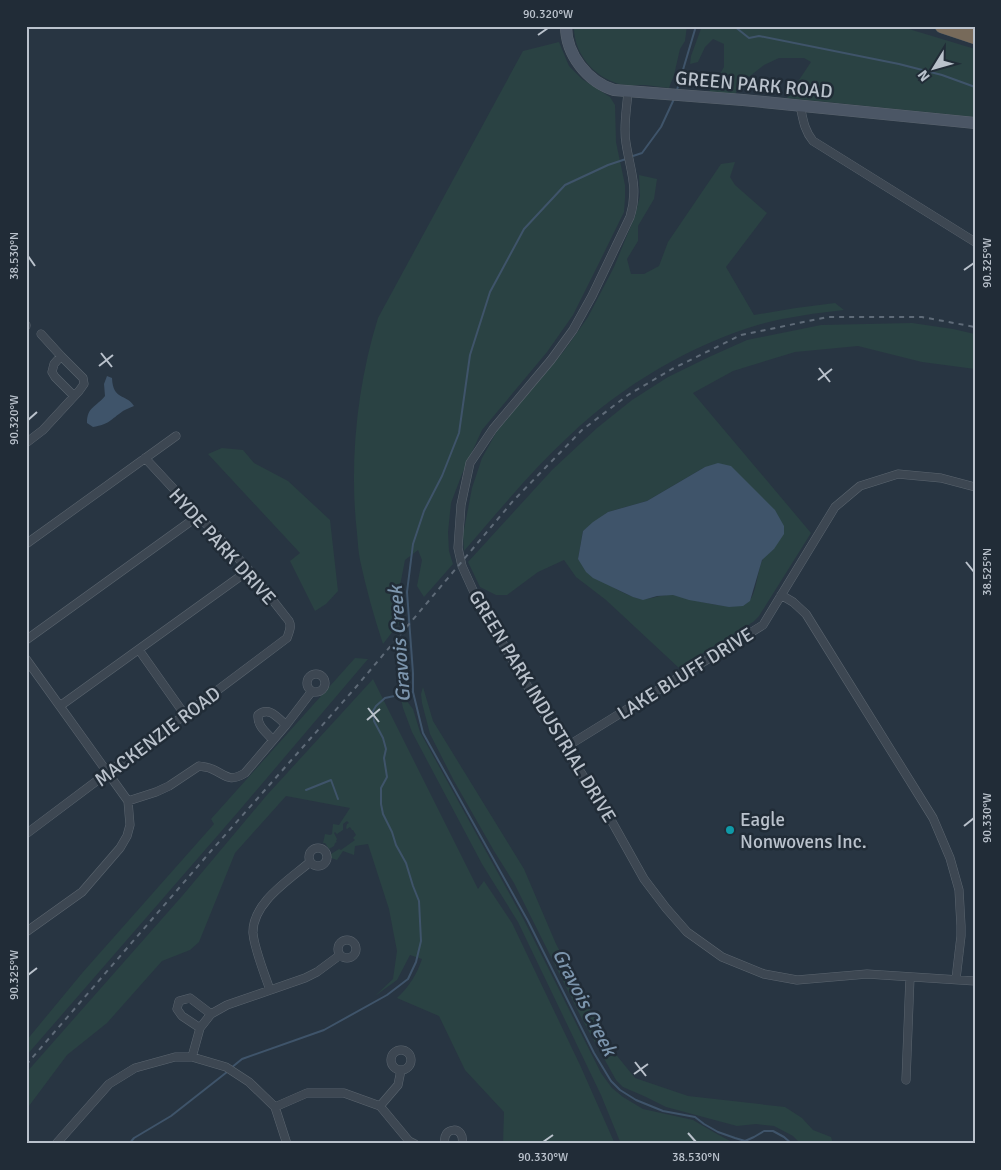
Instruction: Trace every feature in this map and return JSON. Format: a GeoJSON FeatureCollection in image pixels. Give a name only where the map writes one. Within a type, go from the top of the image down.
{"type":"FeatureCollection","features":[{"type":"Feature","properties":{"kind":"highway"},"geometry":{"type":"LineString","coordinates":[[942,26],[975,37]]}},
{"type":"Feature","properties":{"kind":"street","name":"GREEN PARK ROAD"},"geometry":{"type":"LineString","coordinates":[[566,26],[569,46],[578,64],[601,84],[614,90],[800,105],[975,123]]}},
{"type":"Feature","properties":{"kind":"street","name":"GREEN PARK INDUSTRIAL DRIVE"},"geometry":{"type":"LineString","coordinates":[[628,91],[625,136],[634,197],[630,217],[592,296],[573,330],[551,360],[493,430],[470,463],[461,505],[458,548],[462,566],[477,599],[539,706],[611,820],[650,888],[687,932],[722,957],[764,974],[797,980],[867,974],[975,980]]}},
{"type":"Feature","properties":{"kind":"street"},"geometry":{"type":"LineString","coordinates":[[800,105],[804,126],[808,135],[814,141],[975,242]]}},
{"type":"Feature","properties":{"kind":"street"},"geometry":{"type":"LineString","coordinates":[[26,443],[43,430],[84,384],[83,378],[41,334]]}},
{"type":"Feature","properties":{"kind":"street"},"geometry":{"type":"LineString","coordinates":[[61,356],[54,364],[52,372],[74,396]]}},
{"type":"Feature","properties":{"kind":"street"},"geometry":{"type":"LineString","coordinates":[[26,544],[176,436]]}},
{"type":"Feature","properties":{"kind":"street","name":"HYDE PARK DRIVE"},"geometry":{"type":"LineString","coordinates":[[144,458],[249,570],[291,624],[287,638]]}},
{"type":"Feature","properties":{"kind":"street","name":"LAKE BLUFF DRIVE"},"geometry":{"type":"LineString","coordinates":[[566,747],[762,625],[835,507],[860,486],[898,474],[941,478],[975,487]]}},
{"type":"Feature","properties":{"kind":"street"},"geometry":{"type":"LineString","coordinates":[[26,640],[198,516]]}},
{"type":"Feature","properties":{"kind":"street"},"geometry":{"type":"LineString","coordinates":[[60,706],[249,570]]}},
{"type":"Feature","properties":{"kind":"street"},"geometry":{"type":"LineString","coordinates":[[781,595],[793,602],[806,614],[932,818],[950,858],[958,890],[961,936],[956,980]]}},
{"type":"Feature","properties":{"kind":"street","name":"MACKENZIE ROAD"},"geometry":{"type":"LineString","coordinates":[[26,834],[287,638]]}},
{"type":"Feature","properties":{"kind":"street"},"geometry":{"type":"LineString","coordinates":[[138,650],[185,715]]}},
{"type":"Feature","properties":{"kind":"street"},"geometry":{"type":"LineString","coordinates":[[26,659],[128,801],[130,825],[127,836],[120,848],[82,892],[26,932]]}},
{"type":"Feature","properties":{"kind":"street"},"geometry":{"type":"LineString","coordinates":[[128,801],[156,792],[200,766],[210,768],[232,779],[239,777],[245,773],[274,740],[312,691]]}},
{"type":"Feature","properties":{"kind":"street"},"geometry":{"type":"LineString","coordinates":[[274,740],[260,726],[258,715],[262,712],[272,712],[286,725]]}},
{"type":"Feature","properties":{"kind":"street"},"geometry":{"type":"LineString","coordinates":[[270,990],[255,944],[253,933],[255,918],[265,901],[310,862]]}},
{"type":"Feature","properties":{"kind":"street"},"geometry":{"type":"LineString","coordinates":[[192,1057],[200,1028],[211,1014],[227,1005],[305,978],[317,972],[340,955]]}},
{"type":"Feature","properties":{"kind":"street"},"geometry":{"type":"LineString","coordinates":[[906,1080],[910,977]]}},
{"type":"Feature","properties":{"kind":"street"},"geometry":{"type":"LineString","coordinates":[[200,1028],[182,1016],[177,1009],[179,1001],[190,998],[211,1014]]}},
{"type":"Feature","properties":{"kind":"street"},"geometry":{"type":"LineString","coordinates":[[56,1144],[109,1084],[135,1068],[175,1057],[192,1057],[226,1067],[249,1082],[275,1107],[287,1144]]}},
{"type":"Feature","properties":{"kind":"street"},"geometry":{"type":"LineString","coordinates":[[380,1106],[398,1085],[401,1070]]}},
{"type":"Feature","properties":{"kind":"street"},"geometry":{"type":"LineString","coordinates":[[275,1107],[307,1093],[344,1093],[380,1106],[409,1141],[415,1144]]}},
{"type":"Feature","properties":{"kind":"street"},"geometry":{"type":"LineString","coordinates":[[444,1144],[446,1134],[454,1130],[462,1135],[462,1144]]}},
{"type":"Feature","properties":{"kind":"green space"},"geometry":{"type":"Polygon","coordinates":[[[574,26],[687,26],[685,41],[680,49],[669,88],[626,85],[606,79],[597,73],[583,57],[575,37],[574,26]]]}},
{"type":"Feature","properties":{"kind":"green space"},"geometry":{"type":"Polygon","coordinates":[[[702,26],[899,26],[975,49],[975,117],[787,98],[811,62],[804,58],[779,58],[764,65],[745,80],[735,94],[709,92],[724,67],[724,44],[713,39],[705,47],[698,62],[690,64],[702,26]]]}},
{"type":"Feature","properties":{"kind":"green space"},"geometry":{"type":"Polygon","coordinates":[[[559,42],[569,66],[582,79],[610,97],[615,105],[616,142],[625,185],[624,212],[573,315],[547,352],[482,430],[451,503],[448,532],[449,551],[453,564],[424,597],[417,586],[422,560],[418,550],[405,560],[396,606],[400,622],[383,644],[359,557],[354,480],[360,397],[378,318],[523,51],[559,42]]]}},
{"type":"Feature","properties":{"kind":"green space"},"geometry":{"type":"Polygon","coordinates":[[[735,162],[730,177],[735,185],[767,213],[726,267],[754,315],[835,303],[844,310],[781,319],[735,333],[684,355],[634,384],[589,418],[555,449],[464,551],[463,535],[472,488],[482,458],[497,431],[564,351],[588,317],[614,267],[635,216],[640,196],[639,175],[657,179],[654,199],[638,226],[638,241],[627,259],[631,274],[644,274],[659,266],[668,242],[721,164],[735,162]]]}},
{"type":"Feature","properties":{"kind":"green space"},"geometry":{"type":"Polygon","coordinates":[[[912,323],[975,334],[975,369],[922,362],[858,346],[795,352],[733,371],[693,393],[811,533],[759,616],[753,622],[679,668],[606,600],[576,577],[564,560],[538,572],[507,595],[496,595],[480,587],[468,562],[552,470],[597,428],[632,400],[668,377],[747,340],[821,325],[912,323]],[[705,467],[647,501],[608,512],[583,531],[578,559],[610,585],[639,599],[674,595],[712,604],[733,606],[742,605],[751,599],[763,559],[774,549],[705,467]]]}},
{"type":"Feature","properties":{"kind":"green space"},"geometry":{"type":"Polygon","coordinates":[[[222,448],[243,450],[254,463],[288,481],[330,520],[338,591],[326,604],[315,611],[290,561],[300,553],[208,454],[222,448]]]}},
{"type":"Feature","properties":{"kind":"green space"},"geometry":{"type":"Polygon","coordinates":[[[355,658],[368,659],[26,1056],[26,1041],[83,972],[214,824],[211,819],[355,658]]]}},
{"type":"Feature","properties":{"kind":"green space"},"geometry":{"type":"Polygon","coordinates":[[[373,679],[478,889],[484,881],[512,923],[580,1065],[615,1144],[503,1144],[504,1112],[465,1070],[439,1016],[397,998],[412,980],[422,959],[410,955],[397,980],[375,996],[393,979],[397,951],[389,909],[368,844],[355,846],[354,855],[343,851],[337,860],[331,858],[331,854],[339,849],[341,850],[355,840],[353,838],[356,835],[353,830],[350,827],[346,828],[349,823],[347,821],[343,824],[343,830],[337,834],[334,833],[337,842],[334,846],[329,849],[323,843],[325,834],[332,834],[333,824],[339,825],[350,808],[286,796],[235,853],[199,942],[190,950],[162,961],[107,1023],[67,1055],[26,1110],[26,1073],[183,895],[267,795],[373,679]]]}},
{"type":"Feature","properties":{"kind":"green space"},"geometry":{"type":"Polygon","coordinates":[[[423,687],[433,721],[524,869],[556,944],[609,1046],[635,1078],[688,1096],[785,1107],[802,1118],[813,1130],[831,1137],[833,1144],[801,1144],[793,1136],[774,1126],[756,1124],[737,1126],[666,1107],[623,1087],[616,1080],[582,1019],[514,883],[454,781],[430,734],[422,703],[421,694],[423,687]]]}},
{"type":"Feature","properties":{"kind":"green space"},"geometry":{"type":"Polygon","coordinates":[[[401,699],[406,700],[413,709],[420,732],[524,920],[601,1073],[612,1088],[643,1109],[693,1120],[732,1142],[741,1144],[621,1144],[601,1095],[518,922],[482,864],[412,732],[401,699]]]}},
{"type":"Feature","properties":{"kind":"water"},"geometry":{"type":"Polygon","coordinates":[[[107,376],[112,378],[117,394],[127,399],[134,406],[123,411],[107,423],[93,427],[87,423],[87,418],[90,410],[105,396],[104,384],[107,376]]]}},
{"type":"Feature","properties":{"kind":"water"},"geometry":{"type":"Polygon","coordinates":[[[718,463],[731,466],[775,510],[784,526],[784,534],[774,549],[762,560],[750,601],[743,606],[729,607],[689,600],[673,595],[657,596],[643,600],[593,578],[586,572],[578,559],[583,531],[593,522],[608,512],[647,501],[705,467],[718,463]]]}},
{"type":"Feature","properties":{"kind":"waterway","name":"Gravois Creek"},"geometry":{"type":"LineString","coordinates":[[677,90],[696,26]]}},
{"type":"Feature","properties":{"kind":"waterway"},"geometry":{"type":"LineString","coordinates":[[734,26],[749,38],[759,36],[899,64],[942,75],[975,87]]}},
{"type":"Feature","properties":{"kind":"waterway","name":"Gravois Creek"},"geometry":{"type":"LineString","coordinates":[[630,157],[642,153],[661,127],[674,99]]}},
{"type":"Feature","properties":{"kind":"waterway","name":"Gravois Creek"},"geometry":{"type":"LineString","coordinates":[[626,159],[608,165],[565,185],[524,229],[490,292],[470,355],[459,433],[442,476],[424,511],[413,544],[407,592],[413,692],[423,733],[528,921],[594,1053],[611,1081],[620,1090],[636,1100],[663,1111],[695,1117],[718,1132],[735,1138],[745,1141],[764,1131],[773,1131],[792,1144]]}},
{"type":"Feature","properties":{"kind":"waterway"},"geometry":{"type":"LineString","coordinates":[[231,1068],[242,1059],[324,1030],[387,995],[408,979],[416,962],[421,941],[419,901],[406,863],[383,814],[381,788],[387,777],[384,758],[386,749],[383,738],[374,721],[373,711],[385,698],[413,692]]}},
{"type":"Feature","properties":{"kind":"waterway"},"geometry":{"type":"LineString","coordinates":[[306,790],[331,780],[338,799]]}},
{"type":"Feature","properties":{"kind":"waterway"},"geometry":{"type":"LineString","coordinates":[[129,1144],[134,1138],[171,1116],[227,1072]]}},
{"type":"Feature","properties":{"kind":"railway"},"geometry":{"type":"LineString","coordinates":[[26,1065],[356,687],[513,501],[582,430],[628,395],[672,369],[741,335],[828,317],[922,317],[975,327]]}},
{"type":"Feature","properties":{"kind":"place","name":"Eagle Nonwovens Inc."},"geometry":{"type":"Point","coordinates":[730,830]}}]}
